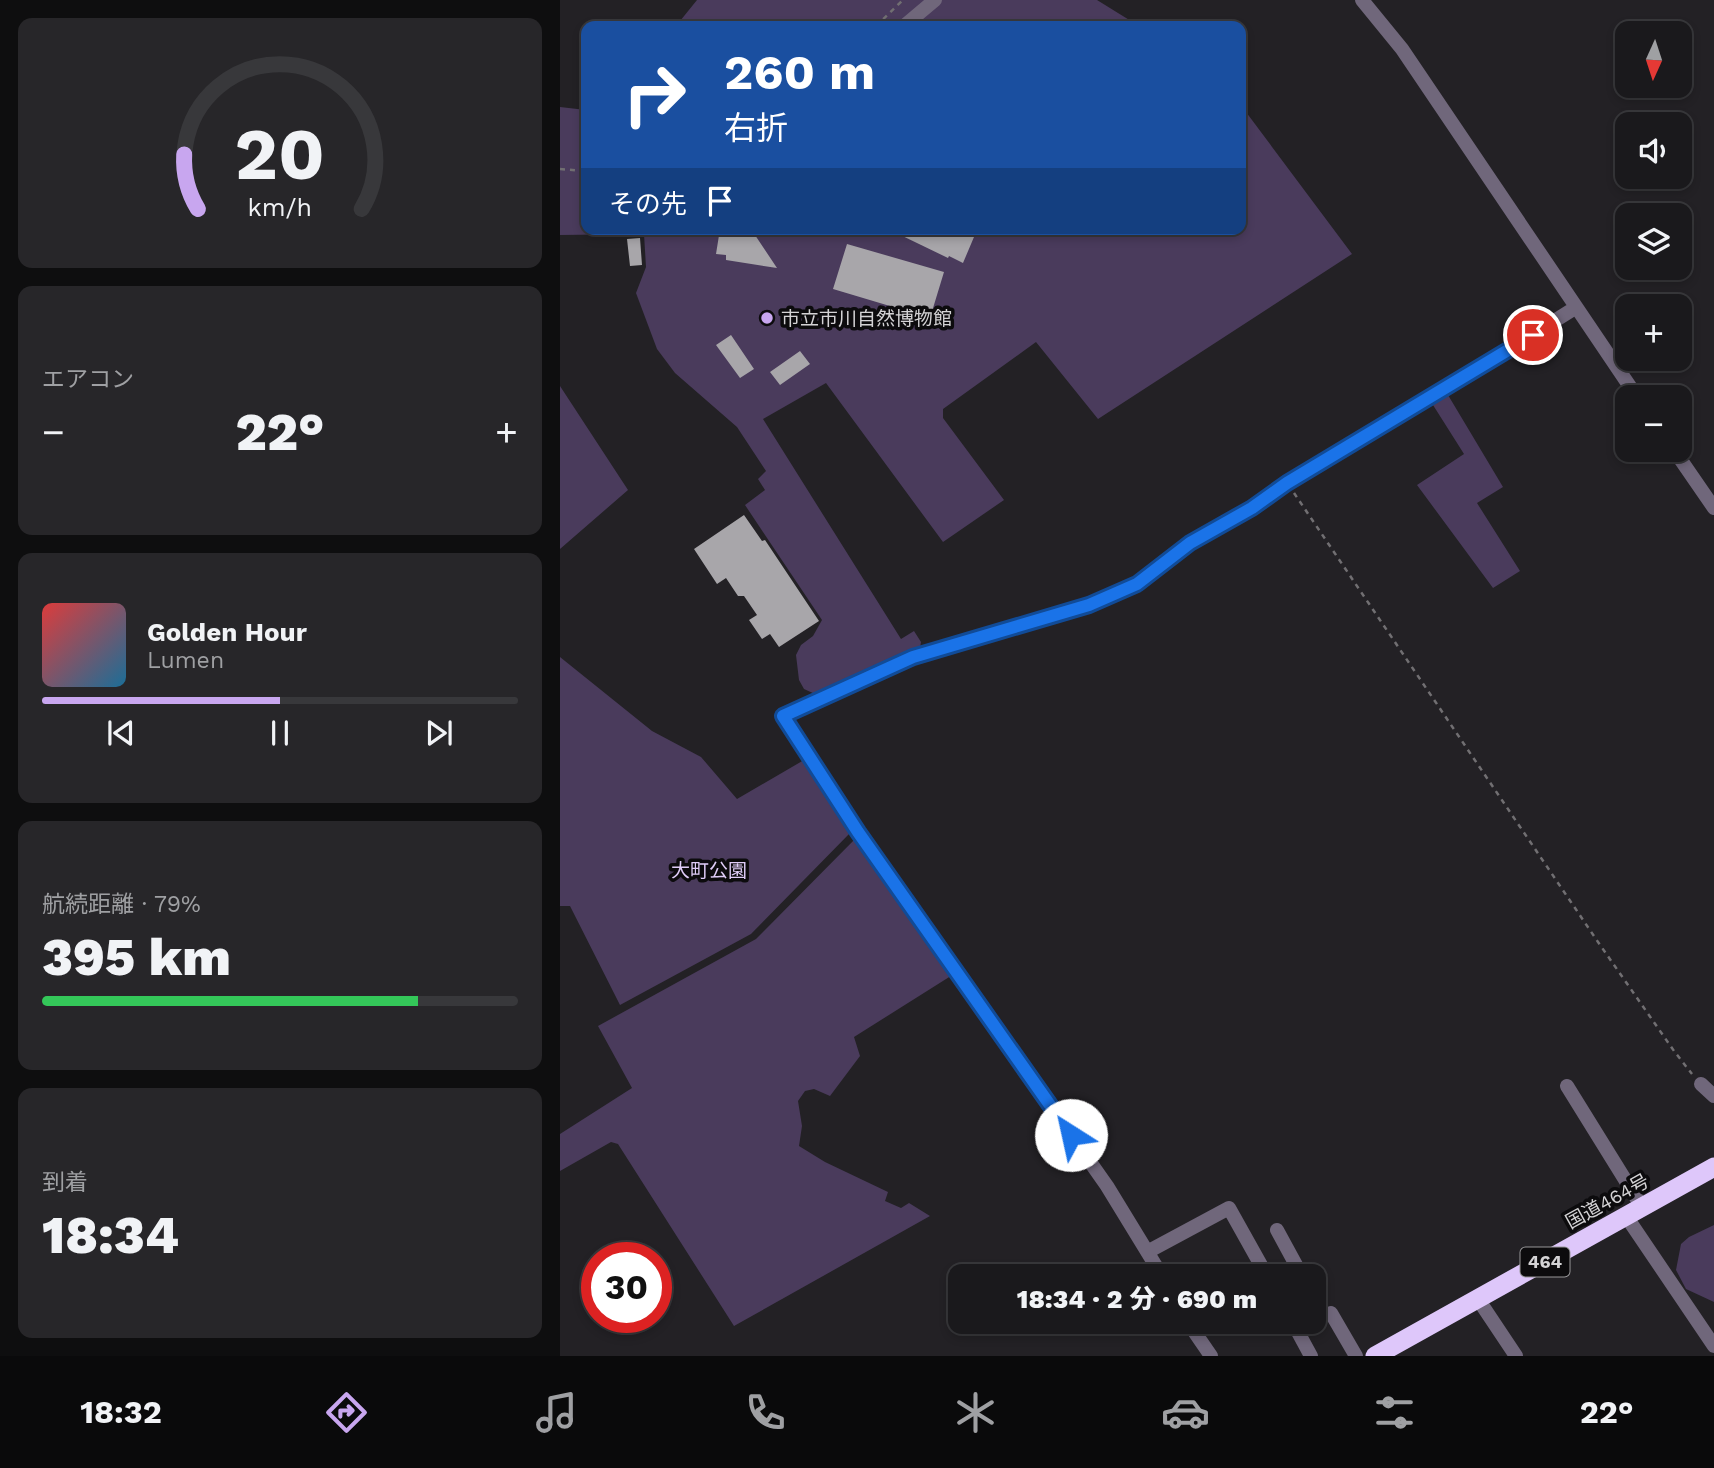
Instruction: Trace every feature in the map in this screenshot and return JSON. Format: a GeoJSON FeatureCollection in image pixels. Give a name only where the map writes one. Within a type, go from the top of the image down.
{"type":"FeatureCollection","features":[{"type":"Feature","properties":{"kind":"highway","name":"国道464号"},"geometry":{"type":"LineString","coordinates":[[1375,1356],[1714,1167]]}},
{"type":"Feature","properties":{"kind":"street"},"geometry":{"type":"LineString","coordinates":[[910,21],[935,0]]}},
{"type":"Feature","properties":{"kind":"street"},"geometry":{"type":"LineString","coordinates":[[1362,0],[1402,49],[1629,385]]}},
{"type":"Feature","properties":{"kind":"street"},"geometry":{"type":"LineString","coordinates":[[1156,1264],[1107,1186],[858,832],[783,716],[913,657],[1089,605],[1137,584],[1190,543],[1252,508],[1287,483],[1575,308]]}},
{"type":"Feature","properties":{"kind":"street"},"geometry":{"type":"LineString","coordinates":[[1682,462],[1714,508]]}},
{"type":"Feature","properties":{"kind":"street"},"geometry":{"type":"LineString","coordinates":[[1701,1084],[1714,1096]]}},
{"type":"Feature","properties":{"kind":"street"},"geometry":{"type":"LineString","coordinates":[[1567,1086],[1634,1212],[1714,1346]]}},
{"type":"Feature","properties":{"kind":"street"},"geometry":{"type":"LineString","coordinates":[[1149,1251],[1230,1208],[1260,1264]]}},
{"type":"Feature","properties":{"kind":"street"},"geometry":{"type":"LineString","coordinates":[[1277,1230],[1295,1264]]}},
{"type":"Feature","properties":{"kind":"street"},"geometry":{"type":"LineString","coordinates":[[1478,1299],[1516,1356]]}},
{"type":"Feature","properties":{"kind":"street"},"geometry":{"type":"LineString","coordinates":[[1331,1313],[1356,1356]]}},
{"type":"Feature","properties":{"kind":"street"},"geometry":{"type":"LineString","coordinates":[[1196,1334],[1211,1356]]}},
{"type":"Feature","properties":{"kind":"street"},"geometry":{"type":"LineString","coordinates":[[1299,1334],[1311,1356]]}},
{"type":"Feature","properties":{"kind":"path"},"geometry":{"type":"LineString","coordinates":[[881,21],[903,0]]}},
{"type":"Feature","properties":{"kind":"path"},"geometry":{"type":"LineString","coordinates":[[560,169],[581,171]]}},
{"type":"Feature","properties":{"kind":"path"},"geometry":{"type":"LineString","coordinates":[[1287,483],[1643,1007],[1701,1084]]}},
{"type":"Feature","properties":{"kind":"green space"},"geometry":{"type":"Polygon","coordinates":[[[697,0],[1097,0],[1131,21],[680,21],[697,0]]]}},
{"type":"Feature","properties":{"kind":"green space"},"geometry":{"type":"Polygon","coordinates":[[[560,107],[581,109],[581,235],[560,235],[560,107]]]}},
{"type":"Feature","properties":{"kind":"green space"},"geometry":{"type":"Polygon","coordinates":[[[1246,112],[1352,254],[1098,419],[1036,342],[943,409],[943,418],[1004,500],[943,542],[826,383],[763,419],[901,639],[914,631],[921,642],[920,648],[815,694],[804,689],[799,680],[796,655],[801,645],[813,636],[822,620],[745,505],[765,490],[758,479],[766,471],[737,427],[675,373],[657,349],[636,293],[646,267],[644,235],[1246,235],[1246,112]]]}},
{"type":"Feature","properties":{"kind":"green space"},"geometry":{"type":"Polygon","coordinates":[[[560,386],[628,490],[560,549],[560,386]]]}},
{"type":"Feature","properties":{"kind":"green space"},"geometry":{"type":"Polygon","coordinates":[[[1448,395],[1503,487],[1477,503],[1520,571],[1493,588],[1417,485],[1464,454],[1433,405],[1448,395]]]}},
{"type":"Feature","properties":{"kind":"green space","name":"大町公園"},"geometry":{"type":"Polygon","coordinates":[[[560,657],[652,731],[701,757],[737,799],[804,760],[850,833],[751,934],[620,1005],[570,906],[560,906],[560,657]]]}},
{"type":"Feature","properties":{"kind":"green space"},"geometry":{"type":"Polygon","coordinates":[[[857,837],[954,974],[854,1037],[860,1056],[830,1096],[814,1089],[805,1091],[798,1101],[802,1126],[799,1146],[825,1162],[888,1192],[885,1201],[901,1208],[909,1203],[930,1216],[734,1326],[618,1144],[611,1142],[560,1171],[560,1134],[632,1088],[598,1026],[756,939],[857,837]]]}},
{"type":"Feature","properties":{"kind":"green space"},"geometry":{"type":"Polygon","coordinates":[[[1714,1225],[1714,1302],[1686,1289],[1676,1270],[1681,1244],[1714,1225]]]}},
{"type":"Feature","properties":{"kind":"building"},"geometry":{"type":"Polygon","coordinates":[[[719,235],[755,235],[777,268],[726,260],[726,255],[716,254],[719,235]]]}},
{"type":"Feature","properties":{"kind":"building"},"geometry":{"type":"Polygon","coordinates":[[[900,235],[974,237],[963,263],[949,256],[948,258],[900,235]]]}},
{"type":"Feature","properties":{"kind":"building"},"geometry":{"type":"Polygon","coordinates":[[[640,238],[642,265],[630,266],[627,239],[640,238]]]}},
{"type":"Feature","properties":{"kind":"building"},"geometry":{"type":"Polygon","coordinates":[[[847,244],[944,272],[930,318],[833,289],[847,244]]]}},
{"type":"Feature","properties":{"kind":"building"},"geometry":{"type":"Polygon","coordinates":[[[731,335],[754,369],[740,378],[716,345],[731,335]]]}},
{"type":"Feature","properties":{"kind":"building"},"geometry":{"type":"Polygon","coordinates":[[[800,351],[810,364],[780,385],[770,372],[800,351]]]}},
{"type":"Feature","properties":{"kind":"building"},"geometry":{"type":"Polygon","coordinates":[[[744,515],[762,541],[765,540],[819,621],[779,647],[770,634],[762,639],[749,620],[757,615],[744,596],[738,596],[726,578],[717,584],[694,549],[744,515]]]}},
{"type":"Feature","properties":{"kind":"place","name":"市立市川自然博物館"},"geometry":{"type":"Point","coordinates":[767,318]}},
{"type":"Feature","properties":{"kind":"route"},"geometry":{"type":"LineString","coordinates":[[1071,1135],[858,832],[783,716],[913,657],[1089,605],[1137,584],[1190,543],[1252,508],[1287,483],[1533,335]]}}]}
